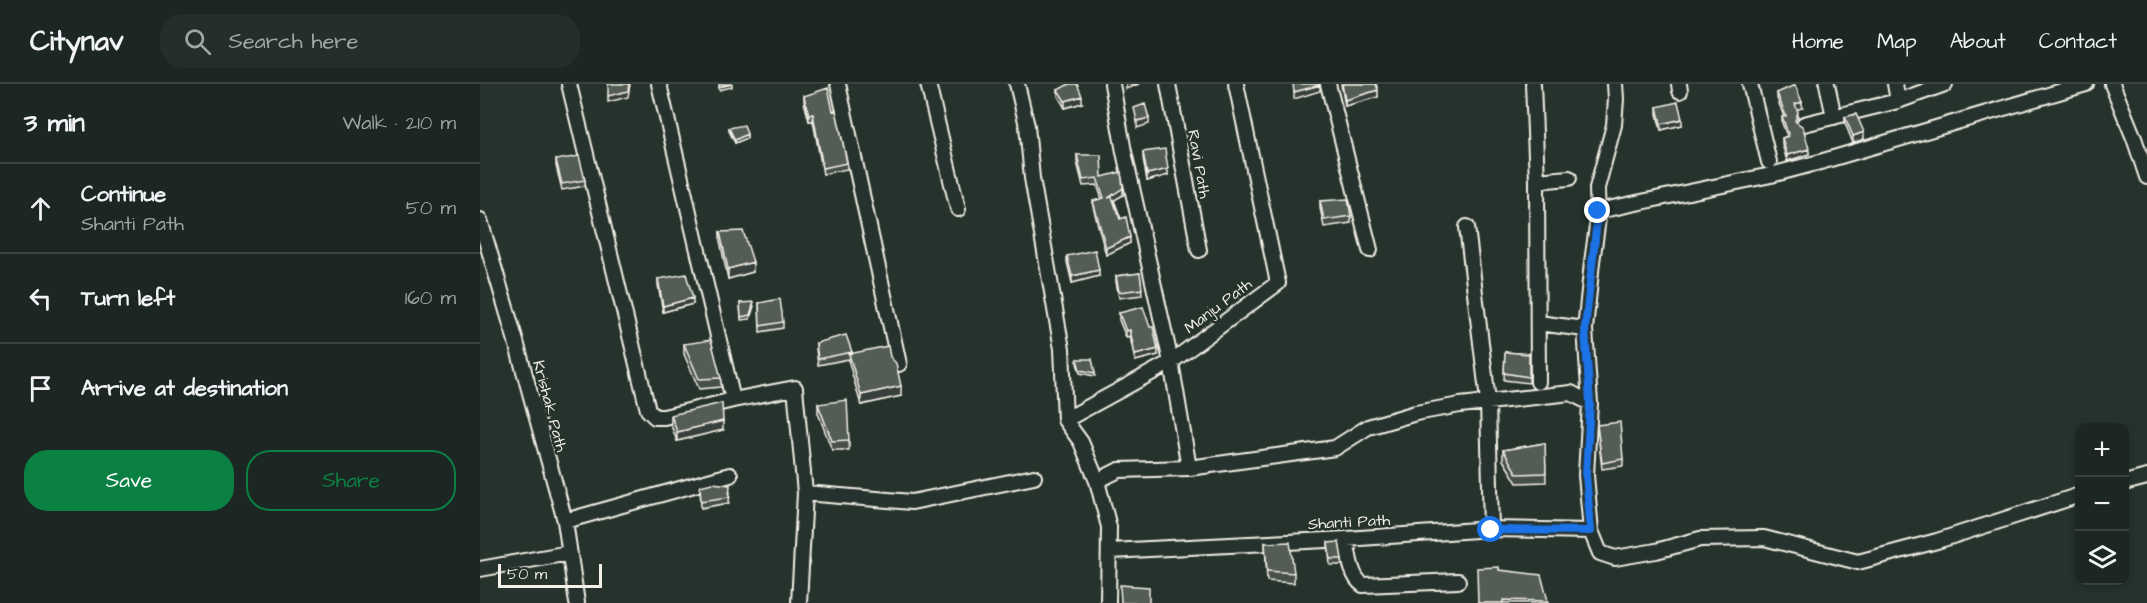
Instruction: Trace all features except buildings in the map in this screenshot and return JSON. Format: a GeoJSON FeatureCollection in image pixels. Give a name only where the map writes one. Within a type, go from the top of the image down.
{"type":"FeatureCollection","features":[{"type":"Feature","properties":{"kind":"street"},"geometry":{"type":"LineString","coordinates":[[569,84],[648,410],[655,417],[664,417],[795,388],[805,493],[799,603]]}},
{"type":"Feature","properties":{"kind":"street"},"geometry":{"type":"LineString","coordinates":[[659,84],[733,400]]}},
{"type":"Feature","properties":{"kind":"street"},"geometry":{"type":"LineString","coordinates":[[838,84],[899,363]]}},
{"type":"Feature","properties":{"kind":"street"},"geometry":{"type":"LineString","coordinates":[[928,84],[958,209]]}},
{"type":"Feature","properties":{"kind":"street"},"geometry":{"type":"LineString","coordinates":[[1017,84],[1027,126],[1032,178],[1062,349],[1065,420],[1081,442],[1097,481],[1109,526],[1108,603]]}},
{"type":"Feature","properties":{"kind":"street"},"geometry":{"type":"LineString","coordinates":[[1112,84],[1124,152],[1171,362],[1189,468]]}},
{"type":"Feature","properties":{"kind":"street","name":"Ravi Path"},"geometry":{"type":"LineString","coordinates":[[1168,84],[1198,250]]}},
{"type":"Feature","properties":{"kind":"street","name":"Manju Path"},"geometry":{"type":"LineString","coordinates":[[1065,420],[1171,362],[1278,283],[1236,84]]}},
{"type":"Feature","properties":{"kind":"street"},"geometry":{"type":"LineString","coordinates":[[1328,84],[1370,250]]}},
{"type":"Feature","properties":{"kind":"street"},"geometry":{"type":"LineString","coordinates":[[1533,84],[1537,181],[1538,382]]}},
{"type":"Feature","properties":{"kind":"street"},"geometry":{"type":"LineString","coordinates":[[1615,84],[1614,125],[1597,188],[1598,211],[1585,329],[1590,403],[1586,475],[1591,531],[1600,553],[1615,558],[1656,551],[1700,539],[1764,538],[1858,562],[1937,541],[2075,496]]}},
{"type":"Feature","properties":{"kind":"street"},"geometry":{"type":"LineString","coordinates":[[1750,84],[1769,162]]}},
{"type":"Feature","properties":{"kind":"street"},"geometry":{"type":"LineString","coordinates":[[1827,84],[1834,117]]}},
{"type":"Feature","properties":{"kind":"street"},"geometry":{"type":"LineString","coordinates":[[1895,84],[1898,101]]}},
{"type":"Feature","properties":{"kind":"street"},"geometry":{"type":"LineString","coordinates":[[1804,124],[1898,101],[1945,84]]}},
{"type":"Feature","properties":{"kind":"street"},"geometry":{"type":"LineString","coordinates":[[1598,211],[1771,175],[2086,84]]}},
{"type":"Feature","properties":{"kind":"street"},"geometry":{"type":"LineString","coordinates":[[2112,84],[2147,177]]}},
{"type":"Feature","properties":{"kind":"street"},"geometry":{"type":"LineString","coordinates":[[1537,181],[1569,178]]}},
{"type":"Feature","properties":{"kind":"street","name":"Krishak Path"},"geometry":{"type":"LineString","coordinates":[[480,220],[565,521],[577,603]]}},
{"type":"Feature","properties":{"kind":"street"},"geometry":{"type":"LineString","coordinates":[[1467,227],[1488,401],[1491,530]]}},
{"type":"Feature","properties":{"kind":"street"},"geometry":{"type":"LineString","coordinates":[[1538,323],[1585,329]]}},
{"type":"Feature","properties":{"kind":"street"},"geometry":{"type":"LineString","coordinates":[[1097,481],[1119,470],[1189,468],[1335,448],[1368,427],[1416,413],[1488,401],[1571,393],[1590,403]]}},
{"type":"Feature","properties":{"kind":"street"},"geometry":{"type":"LineString","coordinates":[[565,521],[730,475]]}},
{"type":"Feature","properties":{"kind":"street"},"geometry":{"type":"LineString","coordinates":[[805,493],[912,502],[1034,477]]}},
{"type":"Feature","properties":{"kind":"street"},"geometry":{"type":"LineString","coordinates":[[2129,482],[2147,477]]}},
{"type":"Feature","properties":{"kind":"street","name":"Shanti Path"},"geometry":{"type":"LineString","coordinates":[[1110,551],[1346,540],[1491,530],[1591,531]]}},
{"type":"Feature","properties":{"kind":"street"},"geometry":{"type":"LineString","coordinates":[[1346,540],[1354,575],[1363,585],[1458,580]]}},
{"type":"Feature","properties":{"kind":"street"},"geometry":{"type":"LineString","coordinates":[[480,569],[569,553]]}},
{"type":"Feature","properties":{"kind":"route"},"geometry":{"type":"LineString","coordinates":[[1491,530],[1591,531],[1586,475],[1590,403],[1585,329],[1598,211]]}}]}
